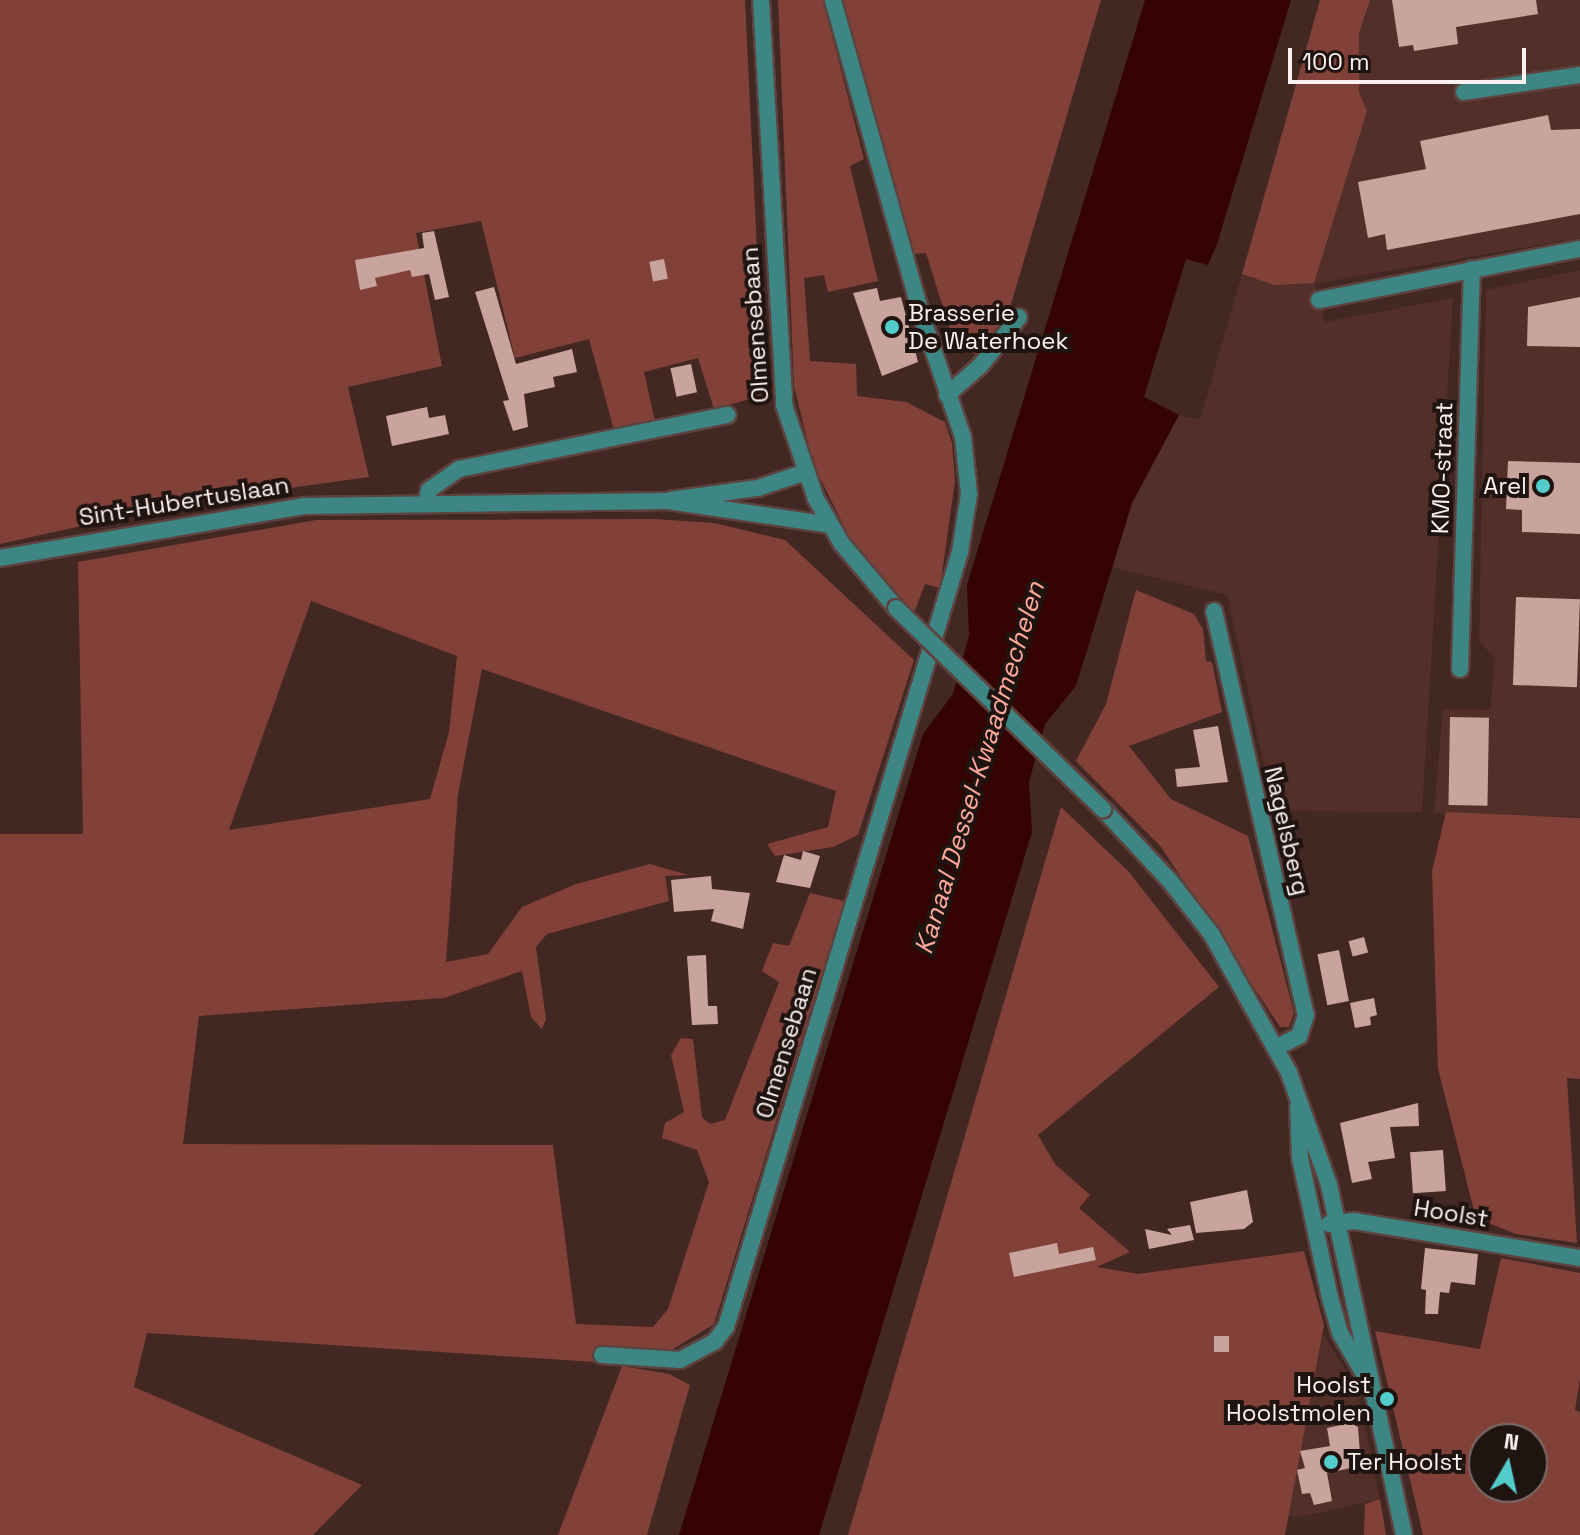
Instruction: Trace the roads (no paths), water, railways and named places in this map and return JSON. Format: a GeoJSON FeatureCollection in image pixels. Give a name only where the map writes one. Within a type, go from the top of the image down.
{"type":"FeatureCollection","features":[{"type":"Feature","properties":{"kind":"street","name":"Olmensebaan"},"geometry":{"type":"LineString","coordinates":[[761,0],[778,370],[803,473],[830,525],[896,608],[1103,809],[1183,896],[1277,1047],[1315,1136],[1337,1222],[1355,1321],[1374,1386],[1404,1535]]}},
{"type":"Feature","properties":{"kind":"street","name":"Olmensebaan"},"geometry":{"type":"LineString","coordinates":[[602,1355],[680,1360],[715,1341],[726,1327],[960,552],[968,466],[833,0]]}},
{"type":"Feature","properties":{"kind":"street"},"geometry":{"type":"LineString","coordinates":[[1464,92],[1580,75]]}},
{"type":"Feature","properties":{"kind":"street"},"geometry":{"type":"LineString","coordinates":[[1319,300],[1580,249]]}},
{"type":"Feature","properties":{"kind":"street","name":"KMO-straat"},"geometry":{"type":"LineString","coordinates":[[1460,669],[1472,269]]}},
{"type":"Feature","properties":{"kind":"street"},"geometry":{"type":"LineString","coordinates":[[947,395],[981,365],[1019,317]]}},
{"type":"Feature","properties":{"kind":"street"},"geometry":{"type":"LineString","coordinates":[[426,503],[429,490],[459,469],[728,415]]}},
{"type":"Feature","properties":{"kind":"street","name":"Sint-Hubertuslaan"},"geometry":{"type":"LineString","coordinates":[[0,558],[249,511],[426,503],[668,501],[758,488],[803,473]]}},
{"type":"Feature","properties":{"kind":"street","name":"Sint-Hubertuslaan"},"geometry":{"type":"LineString","coordinates":[[668,501],[830,525]]}},
{"type":"Feature","properties":{"kind":"street","name":"Nagelsberg"},"geometry":{"type":"LineString","coordinates":[[1214,611],[1306,1015],[1299,1036],[1277,1047]]}},
{"type":"Feature","properties":{"kind":"street","name":"Olmensebaan"},"geometry":{"type":"LineString","coordinates":[[1298,1099],[1300,1158],[1340,1333],[1374,1386]]}},
{"type":"Feature","properties":{"kind":"street","name":"Hoolst"},"geometry":{"type":"LineString","coordinates":[[1315,1229],[1337,1222],[1580,1258]]}},
{"type":"Feature","properties":{"kind":"water","name":"Kanaal Dessel-Kwaadmechelen"},"geometry":{"type":"Polygon","coordinates":[[[1145,0],[1291,0],[1217,244],[1208,265],[1186,259],[1144,397],[1179,415],[1132,503],[1076,686],[1045,724],[1029,782],[1032,832],[819,1535],[679,1535],[923,734],[953,694],[969,636],[967,585],[1145,0]]]}},
{"type":"Feature","properties":{"kind":"place","name":"Brasserie De Waterhoek"},"geometry":{"type":"Point","coordinates":[892,327]}},
{"type":"Feature","properties":{"kind":"place","name":"Arel"},"geometry":{"type":"Point","coordinates":[1543,486]}},
{"type":"Feature","properties":{"kind":"place","name":"Hoolst Hoolstmolen"},"geometry":{"type":"Point","coordinates":[1387,1399]}},
{"type":"Feature","properties":{"kind":"place","name":"Ter Hoolst"},"geometry":{"type":"Point","coordinates":[1331,1462]}}]}
